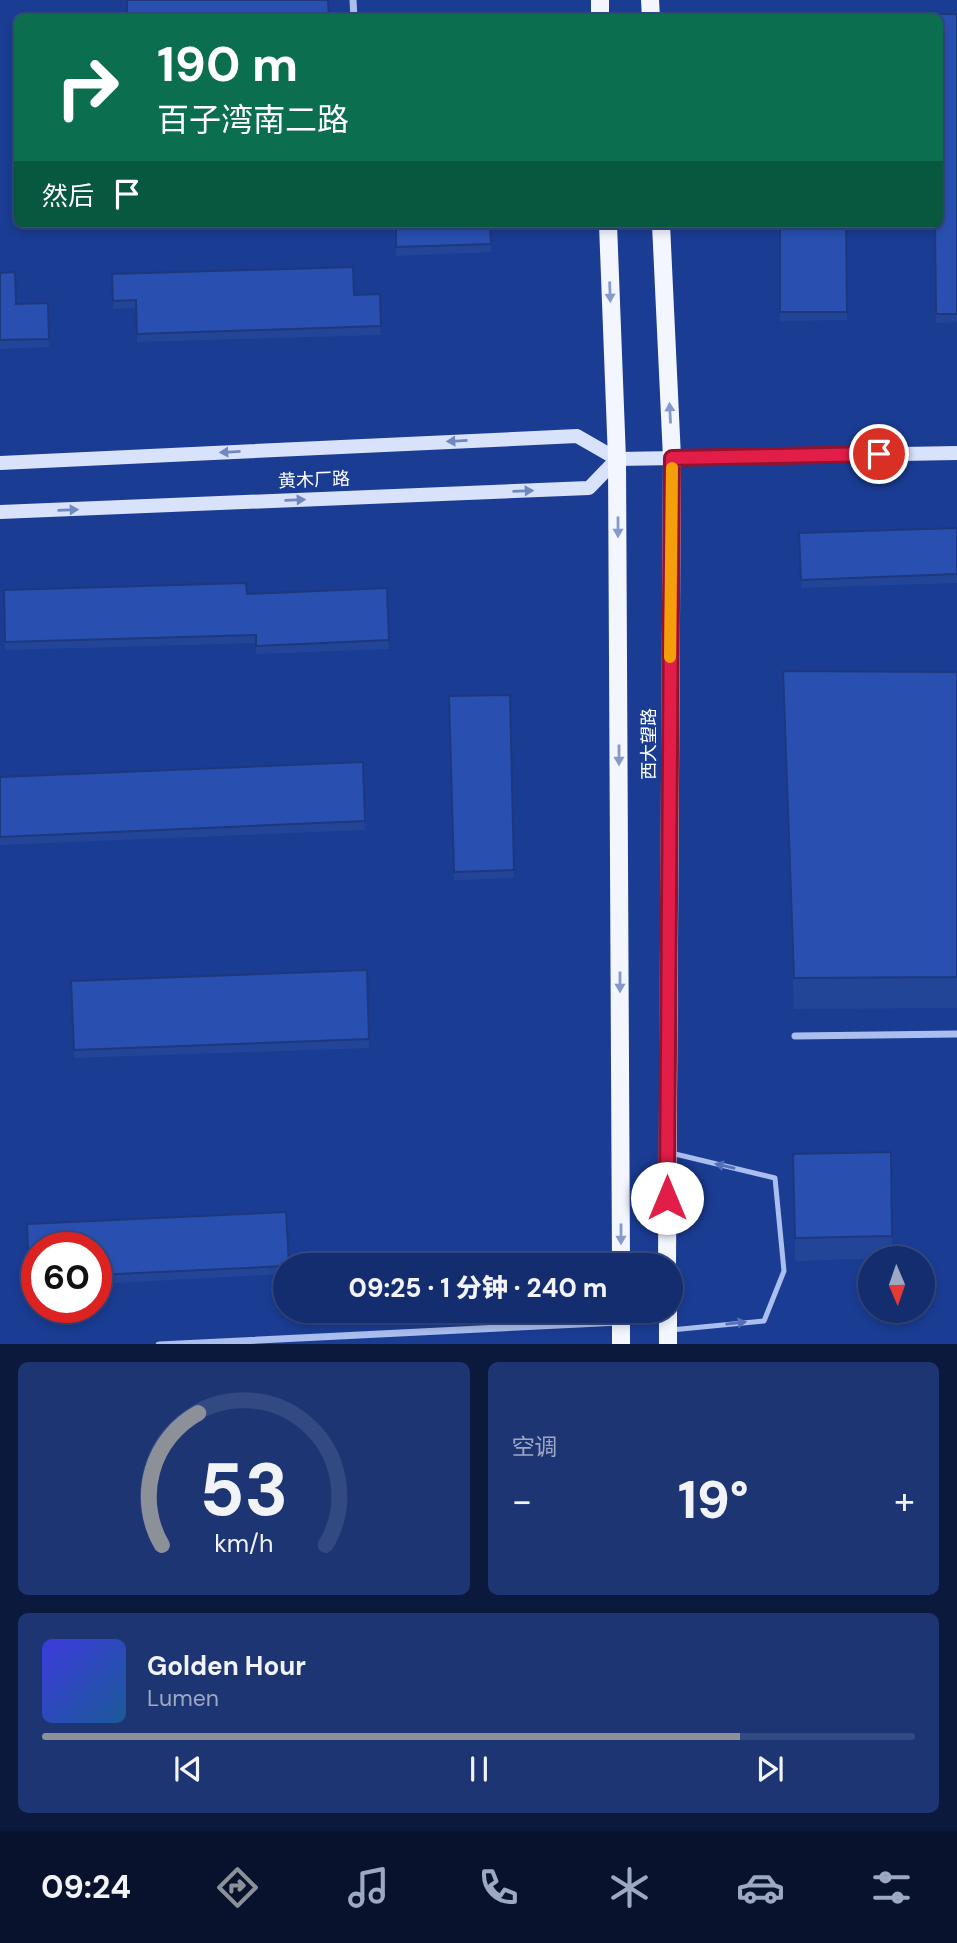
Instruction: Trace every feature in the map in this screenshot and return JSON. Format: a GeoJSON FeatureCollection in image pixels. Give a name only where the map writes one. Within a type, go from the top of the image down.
{"type":"FeatureCollection","features":[{"type":"Feature","properties":{"kind":"main road","name":"西大望路"},"geometry":{"type":"LineString","coordinates":[[608,228],[617,459],[621,1253]]}},
{"type":"Feature","properties":{"kind":"main road","name":"西大望路"},"geometry":{"type":"LineString","coordinates":[[661,228],[672,458],[667,1253]]}},
{"type":"Feature","properties":{"kind":"main road"},"geometry":{"type":"LineString","coordinates":[[0,463],[577,436],[617,459],[957,453]]}},
{"type":"Feature","properties":{"kind":"main road","name":"黄木厂路"},"geometry":{"type":"LineString","coordinates":[[0,513],[589,488],[617,459]]}},
{"type":"Feature","properties":{"kind":"main road"},"geometry":{"type":"LineString","coordinates":[[621,1323],[621,1344]]}},
{"type":"Feature","properties":{"kind":"street"},"geometry":{"type":"LineString","coordinates":[[794,1036],[957,1034]]}},
{"type":"Feature","properties":{"kind":"street"},"geometry":{"type":"LineString","coordinates":[[175,1344],[509,1323]]}},
{"type":"Feature","properties":{"kind":"lane"},"geometry":{"type":"LineString","coordinates":[[666,1152],[775,1178],[784,1271],[764,1321],[668,1337]]}},
{"type":"Feature","properties":{"kind":"building"},"geometry":{"type":"Polygon","coordinates":[[[127,0],[328,0],[329,14],[127,14],[127,0]]]}},
{"type":"Feature","properties":{"kind":"building"},"geometry":{"type":"Polygon","coordinates":[[[943,14],[957,14],[957,314],[936,314],[935,228],[943,228],[943,14]]]}},
{"type":"Feature","properties":{"kind":"building"},"geometry":{"type":"Polygon","coordinates":[[[396,228],[490,228],[491,244],[396,247],[396,228]]]}},
{"type":"Feature","properties":{"kind":"building"},"geometry":{"type":"Polygon","coordinates":[[[780,228],[846,228],[847,312],[780,312],[780,228]]]}},
{"type":"Feature","properties":{"kind":"building"},"geometry":{"type":"Polygon","coordinates":[[[353,267],[354,295],[380,294],[381,326],[137,334],[136,300],[113,301],[112,274],[353,267]]]}},
{"type":"Feature","properties":{"kind":"building"},"geometry":{"type":"Polygon","coordinates":[[[15,272],[16,304],[48,303],[49,339],[0,340],[0,273],[15,272]]]}},
{"type":"Feature","properties":{"kind":"building"},"geometry":{"type":"Polygon","coordinates":[[[957,528],[957,574],[801,580],[799,533],[957,528]]]}},
{"type":"Feature","properties":{"kind":"building"},"geometry":{"type":"Polygon","coordinates":[[[246,583],[247,594],[387,588],[389,640],[256,646],[256,635],[5,642],[4,590],[246,583]]]}},
{"type":"Feature","properties":{"kind":"building"},"geometry":{"type":"Polygon","coordinates":[[[783,671],[957,672],[957,977],[794,978],[783,671]]]}},
{"type":"Feature","properties":{"kind":"building"},"geometry":{"type":"Polygon","coordinates":[[[510,695],[514,870],[454,872],[449,696],[510,695]]]}},
{"type":"Feature","properties":{"kind":"building"},"geometry":{"type":"Polygon","coordinates":[[[363,762],[365,821],[0,837],[0,777],[363,762]]]}},
{"type":"Feature","properties":{"kind":"building"},"geometry":{"type":"Polygon","coordinates":[[[367,970],[369,1039],[74,1050],[71,981],[367,970]]]}},
{"type":"Feature","properties":{"kind":"building"},"geometry":{"type":"Polygon","coordinates":[[[891,1152],[892,1236],[795,1238],[793,1154],[891,1152]]]}},
{"type":"Feature","properties":{"kind":"building"},"geometry":{"type":"Polygon","coordinates":[[[286,1212],[288,1253],[273,1253],[273,1267],[112,1274],[112,1232],[27,1232],[27,1224],[286,1212]]]}},
{"type":"Feature","properties":{"kind":"slow traffic"},"geometry":{"type":"LineString","coordinates":[[670,657],[672,468]]}},
{"type":"Feature","properties":{"kind":"route"},"geometry":{"type":"LineString","coordinates":[[667,1198],[672,458],[879,454]]}}]}
